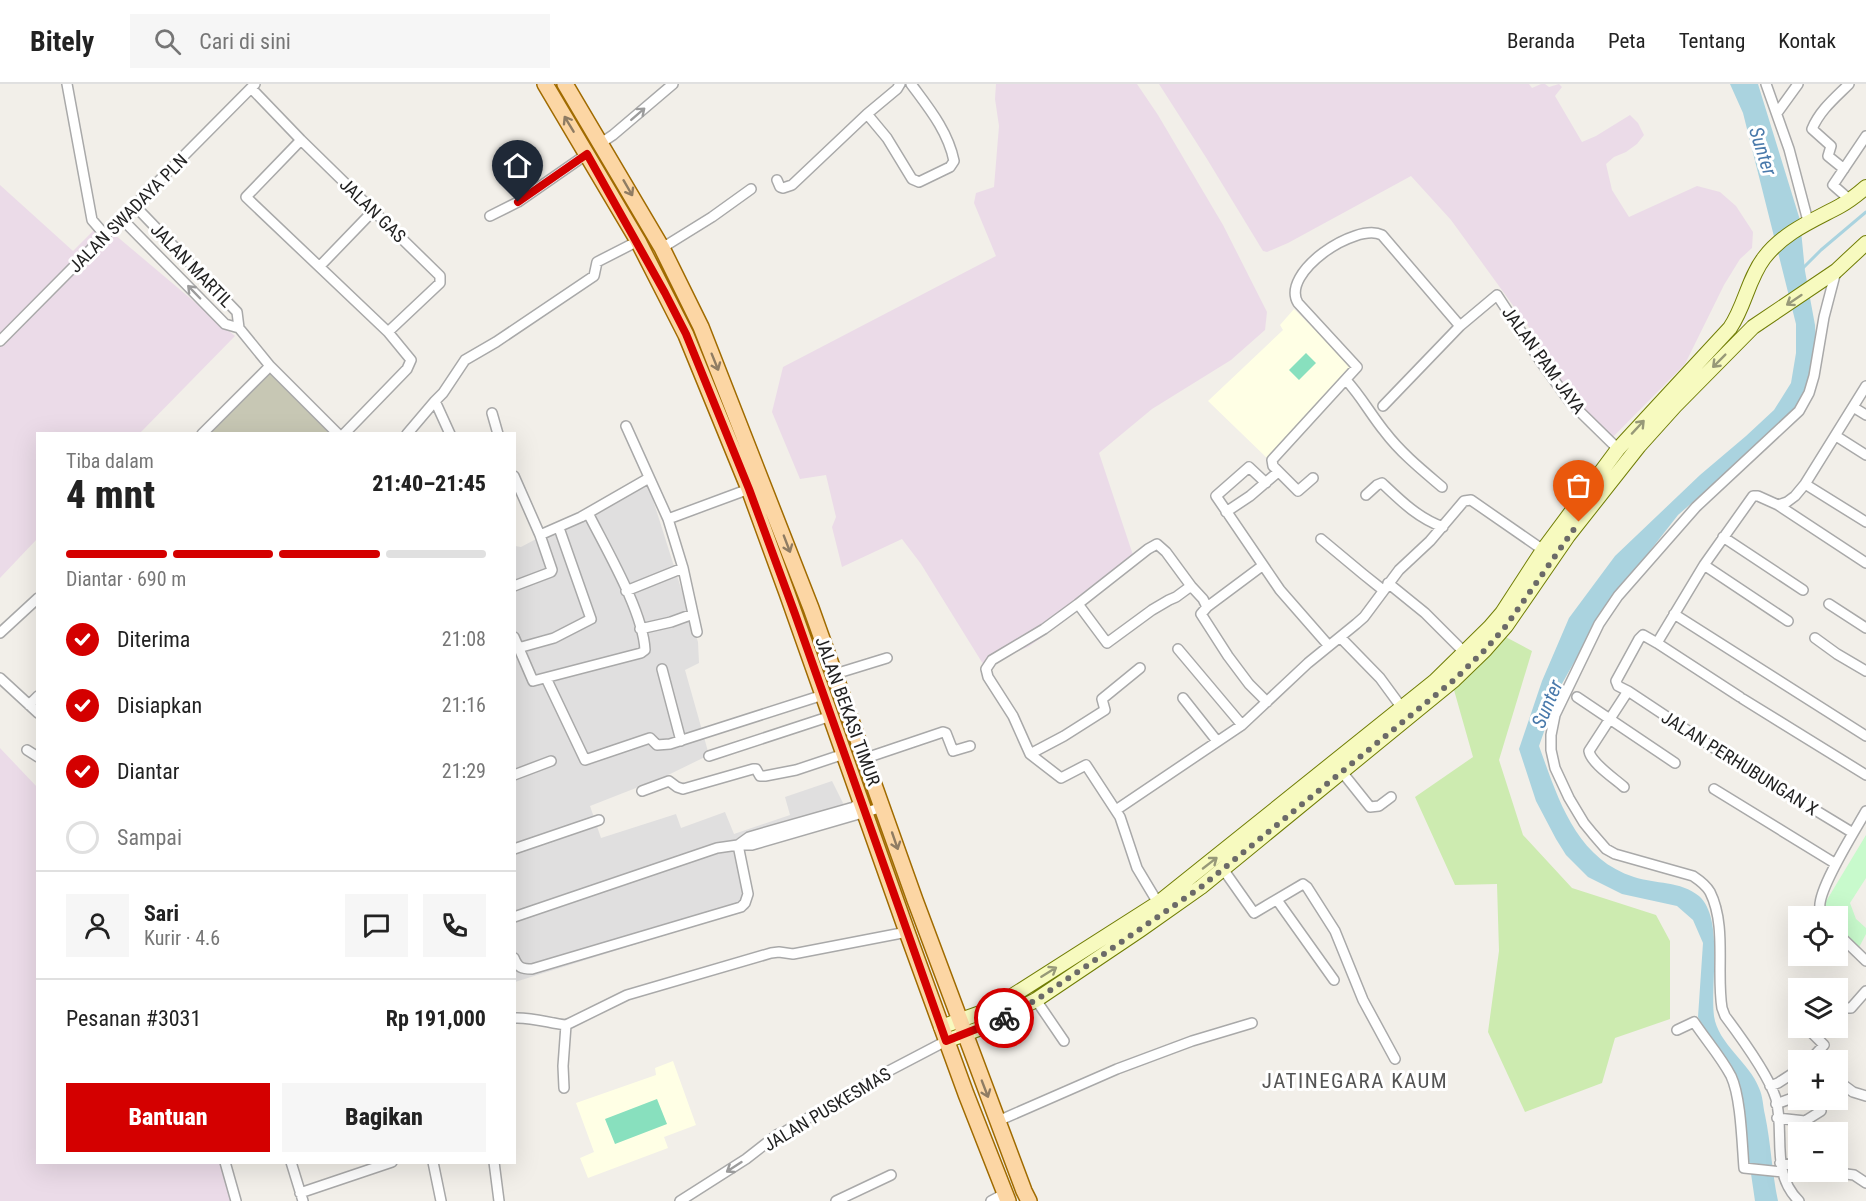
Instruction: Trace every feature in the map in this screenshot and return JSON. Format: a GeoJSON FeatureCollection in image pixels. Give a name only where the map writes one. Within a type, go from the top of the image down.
{"type":"FeatureCollection","features":[{"type":"Feature","properties":{"kind":"main road","name":"JALAN BEKASI TIMUR"},"geometry":{"type":"LineString","coordinates":[[545,84],[638,241],[686,334],[749,489],[795,614],[1001,1199]]}},
{"type":"Feature","properties":{"kind":"main road","name":"JALAN BEKASI TIMUR"},"geometry":{"type":"LineString","coordinates":[[565,84],[662,248],[684,290],[709,347],[836,674],[962,1027],[1029,1201]]}},
{"type":"Feature","properties":{"kind":"street"},"geometry":{"type":"LineString","coordinates":[[601,143],[614,135],[673,84]]}},
{"type":"Feature","properties":{"kind":"street"},"geometry":{"type":"LineString","coordinates":[[777,180],[783,188],[792,185],[900,84]]}},
{"type":"Feature","properties":{"kind":"street"},"geometry":{"type":"LineString","coordinates":[[867,114],[887,138],[916,182],[950,167],[954,160],[948,140],[911,84]]}},
{"type":"Feature","properties":{"kind":"street"},"geometry":{"type":"LineString","coordinates":[[1766,84],[1798,180],[1806,222]]}},
{"type":"Feature","properties":{"kind":"street"},"geometry":{"type":"LineString","coordinates":[[1777,112],[1798,84]]}},
{"type":"Feature","properties":{"kind":"street"},"geometry":{"type":"LineString","coordinates":[[1844,169],[1828,156],[1831,146],[1812,129],[1817,117],[1849,84]]}},
{"type":"Feature","properties":{"kind":"street"},"geometry":{"type":"LineString","coordinates":[[68,86],[92,220],[105,235]]}},
{"type":"Feature","properties":{"kind":"street","name":"JALAN GAS"},"geometry":{"type":"LineString","coordinates":[[253,86],[301,140],[441,279],[388,332]]}},
{"type":"Feature","properties":{"kind":"street","name":"JALAN SWADAYA PLN"},"geometry":{"type":"LineString","coordinates":[[0,341],[253,86]]}},
{"type":"Feature","properties":{"kind":"street"},"geometry":{"type":"LineString","coordinates":[[1850,200],[1833,185],[1866,136]]}},
{"type":"Feature","properties":{"kind":"street"},"geometry":{"type":"LineString","coordinates":[[301,140],[246,197],[388,332],[411,360],[409,368],[346,432]]}},
{"type":"Feature","properties":{"kind":"street"},"geometry":{"type":"LineString","coordinates":[[490,216],[518,202],[587,154]]}},
{"type":"Feature","properties":{"kind":"street"},"geometry":{"type":"LineString","coordinates":[[944,1034],[962,1027],[1008,1016],[1036,1000],[1137,925],[1158,903],[1435,681],[1502,613],[1548,554],[1618,449],[1730,328],[1739,314],[1754,274],[1773,247],[1806,222],[1850,200],[1866,187]]}},
{"type":"Feature","properties":{"kind":"street"},"geometry":{"type":"LineString","coordinates":[[662,248],[751,189]]}},
{"type":"Feature","properties":{"kind":"street","name":"JALAN MARTIL"},"geometry":{"type":"LineString","coordinates":[[135,206],[237,312],[239,328],[270,366],[337,432]]}},
{"type":"Feature","properties":{"kind":"street"},"geometry":{"type":"LineString","coordinates":[[320,266],[374,210]]}},
{"type":"Feature","properties":{"kind":"street","name":"JALAN MARTIL"},"geometry":{"type":"LineString","coordinates":[[122,219],[225,324],[239,328]]}},
{"type":"Feature","properties":{"kind":"street"},"geometry":{"type":"LineString","coordinates":[[1313,478],[1298,491],[1275,469],[1271,462],[1357,368],[1357,365],[1298,303],[1295,294],[1297,283],[1322,253],[1335,243],[1372,233],[1382,235],[1460,326],[1383,406]]}},
{"type":"Feature","properties":{"kind":"street"},"geometry":{"type":"LineString","coordinates":[[409,432],[443,393],[465,360],[496,342],[594,276],[597,262],[638,241]]}},
{"type":"Feature","properties":{"kind":"street"},"geometry":{"type":"LineString","coordinates":[[962,1027],[1201,887],[1454,680],[1485,650],[1518,610],[1548,554],[1574,527],[1639,446],[1675,406],[1758,324],[1831,274],[1866,243]]}},
{"type":"Feature","properties":{"kind":"street"},"geometry":{"type":"LineString","coordinates":[[1799,1201],[1790,1192],[1780,1169],[1776,1104],[1770,1086],[1722,1008],[1717,915],[1709,891],[1693,876],[1626,858],[1602,844],[1584,823],[1569,798],[1555,768],[1551,750],[1551,735],[1555,715],[1567,686],[1599,624],[1618,596],[1696,507],[1776,435],[1799,411],[1809,393],[1814,376],[1831,274]]}},
{"type":"Feature","properties":{"kind":"street","name":"JALAN PAM JAYA"},"geometry":{"type":"LineString","coordinates":[[1460,326],[1497,295],[1570,402],[1618,449]]}},
{"type":"Feature","properties":{"kind":"street"},"geometry":{"type":"LineString","coordinates":[[1739,314],[1758,324]]}},
{"type":"Feature","properties":{"kind":"street"},"geometry":{"type":"LineString","coordinates":[[204,432],[270,366]]}},
{"type":"Feature","properties":{"kind":"street"},"geometry":{"type":"LineString","coordinates":[[1346,380],[1360,396],[1384,432],[1442,487]]}},
{"type":"Feature","properties":{"kind":"street"},"geometry":{"type":"LineString","coordinates":[[1778,505],[1795,496],[1805,484],[1866,386]]}},
{"type":"Feature","properties":{"kind":"street"},"geometry":{"type":"LineString","coordinates":[[435,402],[449,432]]}},
{"type":"Feature","properties":{"kind":"street"},"geometry":{"type":"LineString","coordinates":[[1853,407],[1866,415]]}},
{"type":"Feature","properties":{"kind":"street"},"geometry":{"type":"LineString","coordinates":[[492,412],[497,432]]}},
{"type":"Feature","properties":{"kind":"street"},"geometry":{"type":"LineString","coordinates":[[626,426],[668,519],[697,632]]}},
{"type":"Feature","properties":{"kind":"street"},"geometry":{"type":"LineString","coordinates":[[1836,436],[1866,455]]}},
{"type":"Feature","properties":{"kind":"street"},"geometry":{"type":"LineString","coordinates":[[1266,483],[1248,467],[1216,495],[1216,498],[1280,590],[1329,646]]}},
{"type":"Feature","properties":{"kind":"street"},"geometry":{"type":"LineString","coordinates":[[1226,512],[1266,483],[1275,469]]}},
{"type":"Feature","properties":{"kind":"street"},"geometry":{"type":"LineString","coordinates":[[540,535],[588,513],[649,478]]}},
{"type":"Feature","properties":{"kind":"street"},"geometry":{"type":"LineString","coordinates":[[516,481],[540,535],[552,572],[516,585]]}},
{"type":"Feature","properties":{"kind":"street"},"geometry":{"type":"LineString","coordinates":[[1366,495],[1382,483],[1413,511],[1429,522],[1443,527]]}},
{"type":"Feature","properties":{"kind":"street"},"geometry":{"type":"LineString","coordinates":[[1805,484],[1866,522]]}},
{"type":"Feature","properties":{"kind":"street"},"geometry":{"type":"LineString","coordinates":[[668,519],[749,489]]}},
{"type":"Feature","properties":{"kind":"street"},"geometry":{"type":"LineString","coordinates":[[1657,643],[1704,565],[1753,496],[1778,505],[1866,563]]}},
{"type":"Feature","properties":{"kind":"street"},"geometry":{"type":"LineString","coordinates":[[1116,810],[1242,725],[1308,663],[1364,617],[1399,570],[1468,500],[1548,554]]}},
{"type":"Feature","properties":{"kind":"street"},"geometry":{"type":"LineString","coordinates":[[516,643],[533,681],[641,654],[646,648],[626,591],[588,513]]}},
{"type":"Feature","properties":{"kind":"street"},"geometry":{"type":"LineString","coordinates":[[518,648],[554,638],[591,619],[559,528]]}},
{"type":"Feature","properties":{"kind":"street"},"geometry":{"type":"LineString","coordinates":[[1723,537],[1803,590]]}},
{"type":"Feature","properties":{"kind":"street"},"geometry":{"type":"LineString","coordinates":[[1321,538],[1363,574],[1386,586],[1425,614],[1465,653]]}},
{"type":"Feature","properties":{"kind":"street"},"geometry":{"type":"LineString","coordinates":[[1158,903],[1137,868],[1126,832],[1116,810],[1105,797],[1086,765],[1061,778],[1030,754],[1013,716],[988,677],[986,669],[992,660],[1044,629],[1157,544],[1203,599],[1204,610],[1228,656],[1249,684],[1267,702]]}},
{"type":"Feature","properties":{"kind":"street"},"geometry":{"type":"LineString","coordinates":[[1704,565],[1788,621]]}},
{"type":"Feature","properties":{"kind":"street"},"geometry":{"type":"LineString","coordinates":[[1204,610],[1262,566]]}},
{"type":"Feature","properties":{"kind":"street"},"geometry":{"type":"LineString","coordinates":[[626,591],[682,568]]}},
{"type":"Feature","properties":{"kind":"street"},"geometry":{"type":"LineString","coordinates":[[1078,604],[1108,643],[1152,610],[1191,586]]}},
{"type":"Feature","properties":{"kind":"street"},"geometry":{"type":"LineString","coordinates":[[0,633],[35,604]]}},
{"type":"Feature","properties":{"kind":"street"},"geometry":{"type":"LineString","coordinates":[[1829,604],[1866,628]]}},
{"type":"Feature","properties":{"kind":"street"},"geometry":{"type":"LineString","coordinates":[[1674,614],[1866,735]]}},
{"type":"Feature","properties":{"kind":"street"},"geometry":{"type":"LineString","coordinates":[[640,629],[693,615]]}},
{"type":"Feature","properties":{"kind":"street"},"geometry":{"type":"LineString","coordinates":[[1624,787],[1590,756],[1590,748],[1628,692],[1618,686],[1616,681],[1641,636],[1657,643],[1866,776]]}},
{"type":"Feature","properties":{"kind":"street"},"geometry":{"type":"LineString","coordinates":[[1340,637],[1380,678],[1402,708]]}},
{"type":"Feature","properties":{"kind":"street"},"geometry":{"type":"LineString","coordinates":[[1815,638],[1866,671]]}},
{"type":"Feature","properties":{"kind":"street"},"geometry":{"type":"LineString","coordinates":[[1178,649],[1242,725]]}},
{"type":"Feature","properties":{"kind":"street"},"geometry":{"type":"LineString","coordinates":[[836,674],[887,658]]}},
{"type":"Feature","properties":{"kind":"street"},"geometry":{"type":"LineString","coordinates":[[1030,754],[1105,710],[1102,699],[1140,668]]}},
{"type":"Feature","properties":{"kind":"street"},"geometry":{"type":"LineString","coordinates":[[662,669],[681,741]]}},
{"type":"Feature","properties":{"kind":"street"},"geometry":{"type":"LineString","coordinates":[[0,678],[36,711]]}},
{"type":"Feature","properties":{"kind":"street"},"geometry":{"type":"LineString","coordinates":[[546,678],[585,760],[649,738],[659,745],[681,741],[823,695]]}},
{"type":"Feature","properties":{"kind":"street","name":"JALAN PERHUBUNGAN X"},"geometry":{"type":"LineString","coordinates":[[1628,692],[1726,756],[1853,833]]}},
{"type":"Feature","properties":{"kind":"street"},"geometry":{"type":"LineString","coordinates":[[1577,697],[1675,763]]}},
{"type":"Feature","properties":{"kind":"street"},"geometry":{"type":"LineString","coordinates":[[29,705],[36,698]]}},
{"type":"Feature","properties":{"kind":"street"},"geometry":{"type":"LineString","coordinates":[[1183,698],[1217,741]]}},
{"type":"Feature","properties":{"kind":"street"},"geometry":{"type":"LineString","coordinates":[[709,756],[831,716]]}},
{"type":"Feature","properties":{"kind":"street"},"geometry":{"type":"LineString","coordinates":[[866,758],[943,732],[946,733],[953,750],[970,746]]}},
{"type":"Feature","properties":{"kind":"street"},"geometry":{"type":"LineString","coordinates":[[27,750],[36,756]]}},
{"type":"Feature","properties":{"kind":"street"},"geometry":{"type":"LineString","coordinates":[[642,791],[669,781],[681,790],[753,769],[756,769],[760,776],[765,777],[796,770],[844,754]]}},
{"type":"Feature","properties":{"kind":"street"},"geometry":{"type":"LineString","coordinates":[[516,775],[551,761]]}},
{"type":"Feature","properties":{"kind":"street"},"geometry":{"type":"LineString","coordinates":[[1342,772],[1370,807],[1379,806],[1391,797]]}},
{"type":"Feature","properties":{"kind":"street"},"geometry":{"type":"LineString","coordinates":[[1714,789],[1836,864]]}},
{"type":"Feature","properties":{"kind":"street"},"geometry":{"type":"LineString","coordinates":[[516,915],[717,849],[738,845],[752,846],[863,807],[883,807]]}},
{"type":"Feature","properties":{"kind":"street"},"geometry":{"type":"LineString","coordinates":[[1820,906],[1822,893],[1836,864],[1866,812]]}},
{"type":"Feature","properties":{"kind":"street"},"geometry":{"type":"LineString","coordinates":[[516,848],[599,820]]}},
{"type":"Feature","properties":{"kind":"street"},"geometry":{"type":"LineString","coordinates":[[516,962],[523,969],[532,969],[741,907],[746,903],[748,894],[738,845]]}},
{"type":"Feature","properties":{"kind":"street"},"geometry":{"type":"LineString","coordinates":[[1223,869],[1253,912],[1257,913],[1302,884],[1307,887],[1335,932],[1363,1000],[1395,1059]]}},
{"type":"Feature","properties":{"kind":"street"},"geometry":{"type":"LineString","coordinates":[[1277,900],[1334,980]]}},
{"type":"Feature","properties":{"kind":"street"},"geometry":{"type":"LineString","coordinates":[[516,1018],[566,1025],[627,995],[760,955],[779,952],[793,954],[907,932]]}},
{"type":"Feature","properties":{"kind":"street"},"geometry":{"type":"LineString","coordinates":[[1848,944],[1866,961]]}},
{"type":"Feature","properties":{"kind":"street"},"geometry":{"type":"LineString","coordinates":[[1848,1008],[1851,1008],[1866,991]]}},
{"type":"Feature","properties":{"kind":"street"},"geometry":{"type":"LineString","coordinates":[[1036,1000],[1064,1041]]}},
{"type":"Feature","properties":{"kind":"street"},"geometry":{"type":"LineString","coordinates":[[1677,1030],[1694,1022],[1722,1060],[1732,1078],[1738,1106],[1744,1168],[1748,1170],[1788,1168]]}},
{"type":"Feature","properties":{"kind":"street"},"geometry":{"type":"LineString","coordinates":[[998,1121],[1117,1069],[1192,1041],[1251,1023]]}},
{"type":"Feature","properties":{"kind":"street"},"geometry":{"type":"LineString","coordinates":[[564,1088],[566,1025]]}},
{"type":"Feature","properties":{"kind":"street","name":"JALAN PUSKESMAS"},"geometry":{"type":"LineString","coordinates":[[680,1201],[746,1159],[778,1134],[881,1075],[944,1034]]}},
{"type":"Feature","properties":{"kind":"street"},"geometry":{"type":"LineString","coordinates":[[1817,1038],[1824,1045],[1820,1050]]}},
{"type":"Feature","properties":{"kind":"street"},"geometry":{"type":"LineString","coordinates":[[1770,1086],[1788,1076]]}},
{"type":"Feature","properties":{"kind":"street"},"geometry":{"type":"LineString","coordinates":[[1848,1088],[1866,1096]]}},
{"type":"Feature","properties":{"kind":"street"},"geometry":{"type":"LineString","coordinates":[[1776,1104],[1788,1100]]}},
{"type":"Feature","properties":{"kind":"street"},"geometry":{"type":"LineString","coordinates":[[1777,1118],[1804,1121],[1821,1111]]}},
{"type":"Feature","properties":{"kind":"street"},"geometry":{"type":"LineString","coordinates":[[226,1164],[236,1201]]}},
{"type":"Feature","properties":{"kind":"street"},"geometry":{"type":"LineString","coordinates":[[292,1164],[301,1197],[387,1164]]}},
{"type":"Feature","properties":{"kind":"street"},"geometry":{"type":"LineString","coordinates":[[433,1164],[441,1201]]}},
{"type":"Feature","properties":{"kind":"street"},"geometry":{"type":"LineString","coordinates":[[494,1164],[499,1201]]}},
{"type":"Feature","properties":{"kind":"street"},"geometry":{"type":"LineString","coordinates":[[1848,1174],[1854,1175],[1866,1183]]}},
{"type":"Feature","properties":{"kind":"street"},"geometry":{"type":"LineString","coordinates":[[836,1201],[891,1175]]}},
{"type":"Feature","properties":{"kind":"shaded area"},"geometry":{"type":"Polygon","coordinates":[[[996,84],[1137,84],[1223,225],[1267,312],[1265,330],[1231,360],[1152,409],[1099,453],[1135,561],[1062,623],[1028,647],[983,664],[921,564],[902,539],[842,567],[832,527],[836,517],[826,475],[800,479],[772,412],[783,367],[996,256],[974,203],[976,193],[994,187],[999,126],[995,99],[996,84]]]}},
{"type":"Feature","properties":{"kind":"shaded area"},"geometry":{"type":"Polygon","coordinates":[[[1159,84],[1529,84],[1532,88],[1541,84],[1549,87],[1559,84],[1562,87],[1555,96],[1582,142],[1630,115],[1638,123],[1644,135],[1637,144],[1606,164],[1612,190],[1629,217],[1697,186],[1720,192],[1736,206],[1753,232],[1752,248],[1740,259],[1724,285],[1685,364],[1610,440],[1579,410],[1531,330],[1451,220],[1411,176],[1288,243],[1267,252],[1263,251],[1159,84]]]}},
{"type":"Feature","properties":{"kind":"shaded area"},"geometry":{"type":"Polygon","coordinates":[[[0,185],[73,251],[101,223],[235,336],[141,432],[36,432],[36,540],[0,578],[0,185]]]}},
{"type":"Feature","properties":{"kind":"shaded area"},"geometry":{"type":"Polygon","coordinates":[[[1294,309],[1354,369],[1269,460],[1208,401],[1283,330],[1280,325],[1294,309]]]}},
{"type":"Feature","properties":{"kind":"shaded area"},"geometry":{"type":"Polygon","coordinates":[[[268,371],[332,432],[210,432],[268,371]]]}},
{"type":"Feature","properties":{"kind":"shaded area"},"geometry":{"type":"Polygon","coordinates":[[[648,484],[698,642],[699,663],[685,670],[709,755],[664,777],[590,806],[601,838],[676,814],[681,828],[725,812],[734,834],[790,815],[785,797],[832,781],[851,819],[748,848],[736,862],[749,909],[516,982],[516,546],[521,547],[610,500],[648,484]]]}},
{"type":"Feature","properties":{"kind":"shaded area"},"geometry":{"type":"Polygon","coordinates":[[[0,748],[36,786],[36,1164],[223,1164],[235,1201],[0,1201],[0,748]]]}},
{"type":"Feature","properties":{"kind":"shaded area"},"geometry":{"type":"Polygon","coordinates":[[[673,1061],[696,1125],[664,1137],[668,1148],[588,1178],[580,1158],[594,1152],[576,1103],[656,1075],[655,1068],[673,1061]]]}},
{"type":"Feature","properties":{"kind":"green space"},"geometry":{"type":"Polygon","coordinates":[[[1306,353],[1316,363],[1299,380],[1289,370],[1306,353]]]}},
{"type":"Feature","properties":{"kind":"green space"},"geometry":{"type":"Polygon","coordinates":[[[1502,635],[1532,651],[1499,760],[1523,835],[1572,888],[1656,915],[1670,941],[1670,1019],[1615,1038],[1602,1083],[1525,1112],[1488,1032],[1499,951],[1497,884],[1455,885],[1415,797],[1473,757],[1452,683],[1502,635]]]}},
{"type":"Feature","properties":{"kind":"green space"},"geometry":{"type":"Polygon","coordinates":[[[1866,835],[1866,878],[1850,903],[1856,919],[1866,928],[1866,934],[1855,955],[1848,945],[1848,906],[1823,906],[1866,835]]]}},
{"type":"Feature","properties":{"kind":"green space"},"geometry":{"type":"Polygon","coordinates":[[[657,1099],[667,1124],[615,1144],[605,1119],[657,1099]]]}},
{"type":"Feature","properties":{"kind":"water","name":"Sunter"},"geometry":{"type":"Polygon","coordinates":[[[1730,84],[1758,84],[1800,220],[1816,343],[1808,394],[1788,419],[1678,515],[1603,611],[1559,689],[1539,746],[1562,805],[1572,824],[1597,856],[1614,868],[1634,877],[1676,885],[1692,891],[1707,906],[1714,935],[1714,1016],[1721,1035],[1748,1070],[1760,1091],[1778,1201],[1755,1201],[1738,1085],[1698,1017],[1703,943],[1693,920],[1677,906],[1622,894],[1588,877],[1566,855],[1556,839],[1536,801],[1519,749],[1542,681],[1569,618],[1615,556],[1700,475],[1774,410],[1791,383],[1796,353],[1796,324],[1743,113],[1730,84]]]}},
{"type":"Feature","properties":{"kind":"waterway"},"geometry":{"type":"LineString","coordinates":[[1802,269],[1866,212]]}},
{"type":"Feature","properties":{"kind":"way so far"},"geometry":{"type":"LineString","coordinates":[[1004,1018],[1036,1000],[1201,887],[1454,680],[1506,626],[1579,522]]}},
{"type":"Feature","properties":{"kind":"district","name":"JATINEGARA KAUM"},"geometry":{"type":"Point","coordinates":[1355,1081]}},
{"type":"Feature","properties":{"kind":"route"},"geometry":{"type":"LineString","coordinates":[[518,202],[587,154],[638,241],[686,334],[749,489],[946,1041],[1004,1018]]}}]}
